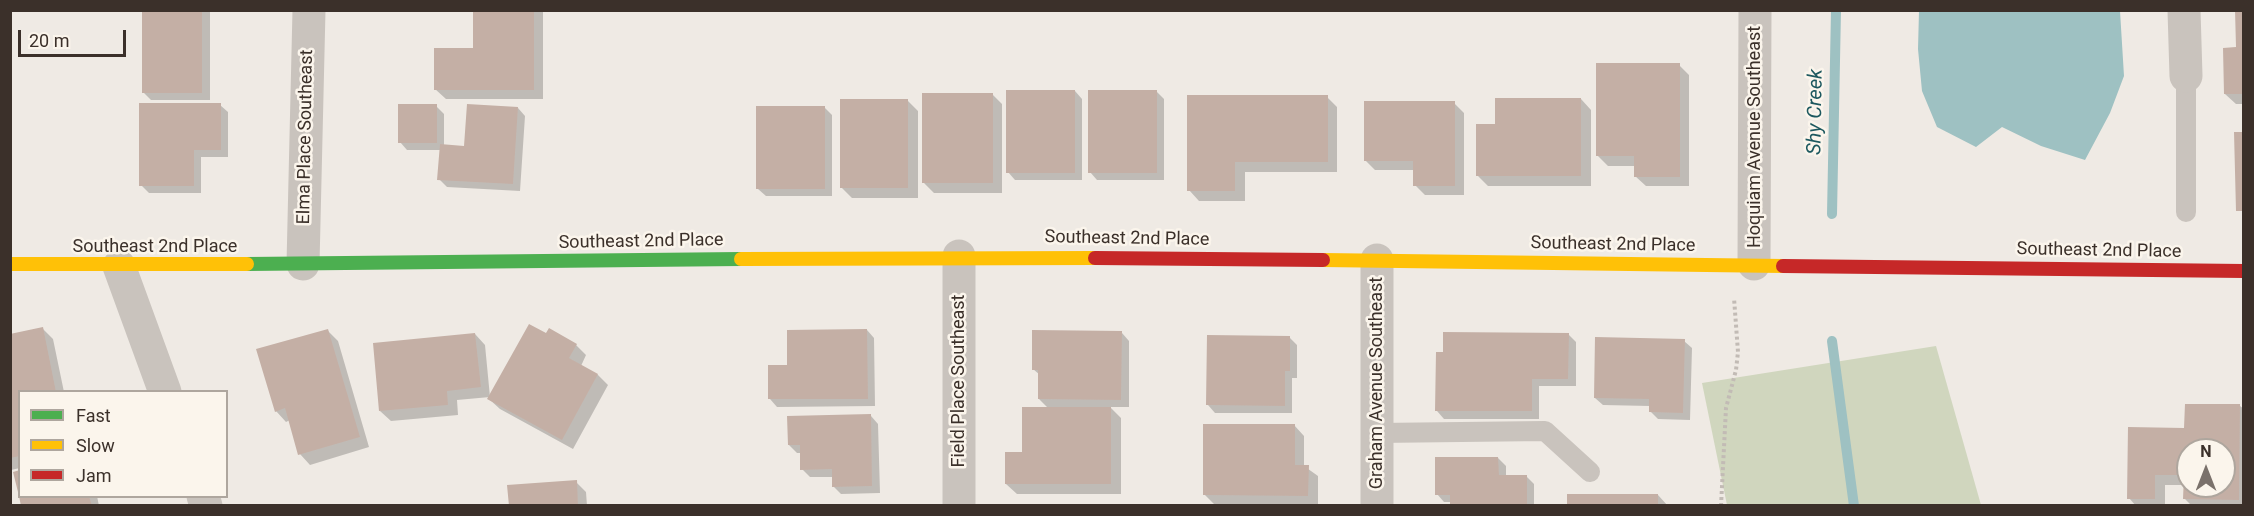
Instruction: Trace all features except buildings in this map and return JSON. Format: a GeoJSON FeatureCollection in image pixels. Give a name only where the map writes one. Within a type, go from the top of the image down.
{"type":"FeatureCollection","features":[{"type":"Feature","properties":{"kind":"street","name":"Elma Place Southeast"},"geometry":{"type":"LineString","coordinates":[[303,264],[309,10]]}},
{"type":"Feature","properties":{"kind":"street","name":"Hoquiam Avenue Southeast"},"geometry":{"type":"LineString","coordinates":[[1744,264],[1755,10]]}},
{"type":"Feature","properties":{"kind":"street"},"geometry":{"type":"LineString","coordinates":[[2184,10],[2186,76]]}},
{"type":"Feature","properties":{"kind":"street","name":"Southeast 2nd Place"},"geometry":{"type":"LineString","coordinates":[[10,264],[120,266],[959,256],[2244,271]]}},
{"type":"Feature","properties":{"kind":"street","name":"Field Place Southeast"},"geometry":{"type":"LineString","coordinates":[[959,256],[959,506]]}},
{"type":"Feature","properties":{"kind":"street","name":"Graham Avenue Southeast"},"geometry":{"type":"LineString","coordinates":[[1377,260],[1377,506]]}},
{"type":"Feature","properties":{"kind":"street"},"geometry":{"type":"LineString","coordinates":[[120,266],[164,390]]}},
{"type":"Feature","properties":{"kind":"lane"},"geometry":{"type":"LineString","coordinates":[[2186,76],[2186,212]]}},
{"type":"Feature","properties":{"kind":"lane"},"geometry":{"type":"LineString","coordinates":[[1377,433],[1545,431],[1590,472]]}},
{"type":"Feature","properties":{"kind":"path"},"geometry":{"type":"LineString","coordinates":[[1721,506],[1726,408],[1736,370],[1744,264]]}},
{"type":"Feature","properties":{"kind":"green space"},"geometry":{"type":"Polygon","coordinates":[[[1936,346],[1981,505],[1727,505],[1702,383],[1936,346]]]}},
{"type":"Feature","properties":{"kind":"water"},"geometry":{"type":"Polygon","coordinates":[[[1919,11],[2120,11],[2124,76],[2110,113],[2085,160],[2041,146],[2002,127],[1976,147],[1937,127],[1922,91],[1918,49],[1919,11]]]}},
{"type":"Feature","properties":{"kind":"waterway","name":"Shy Creek"},"geometry":{"type":"LineString","coordinates":[[1832,214],[1836,10]]}},
{"type":"Feature","properties":{"kind":"waterway","name":"Shy Creek"},"geometry":{"type":"LineString","coordinates":[[1832,341],[1854,506]]}},
{"type":"Feature","properties":{"kind":"traffic: fast"},"geometry":{"type":"LineString","coordinates":[[247,264],[741,259]]}},
{"type":"Feature","properties":{"kind":"traffic: slow"},"geometry":{"type":"LineString","coordinates":[[741,259],[1095,258]]}},
{"type":"Feature","properties":{"kind":"traffic: slow"},"geometry":{"type":"LineString","coordinates":[[1323,260],[1783,266]]}},
{"type":"Feature","properties":{"kind":"traffic: slow"},"geometry":{"type":"LineString","coordinates":[[10,264],[247,264]]}},
{"type":"Feature","properties":{"kind":"traffic: jam"},"geometry":{"type":"LineString","coordinates":[[1095,258],[1323,260]]}},
{"type":"Feature","properties":{"kind":"traffic: jam"},"geometry":{"type":"LineString","coordinates":[[1783,266],[2244,271]]}}]}
